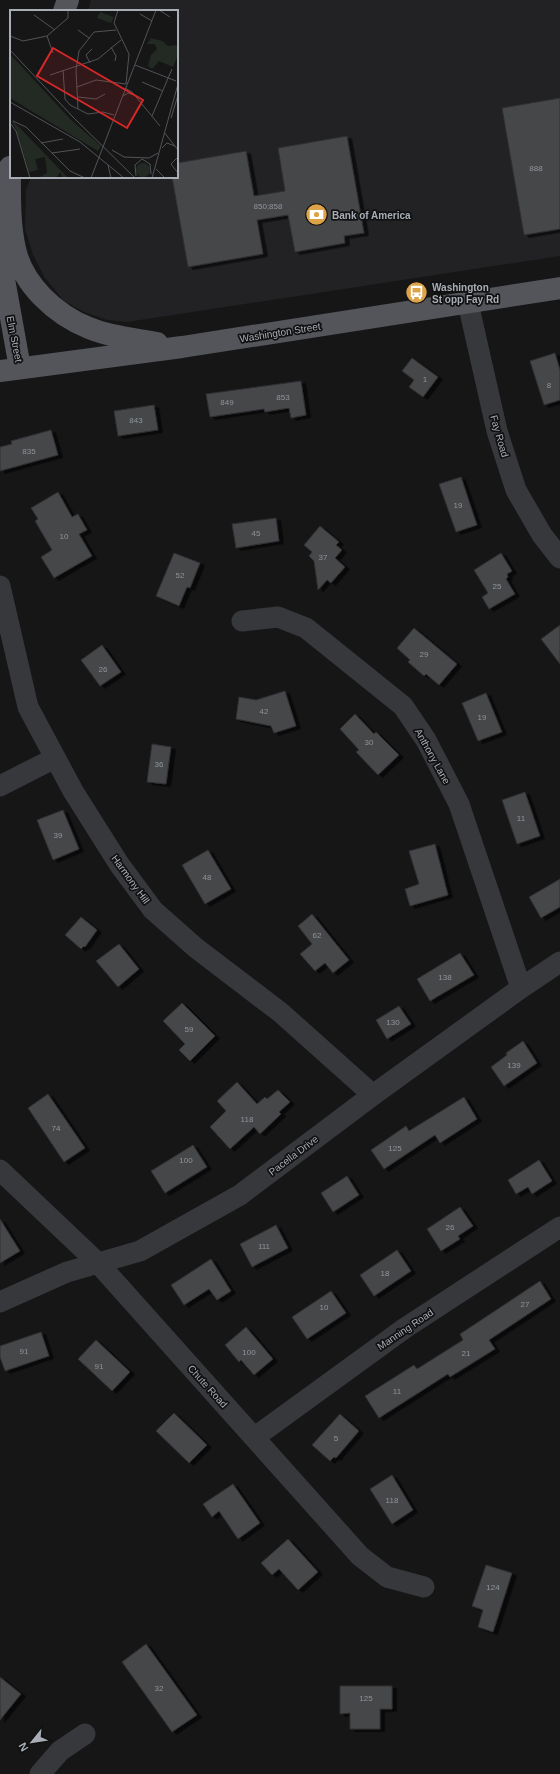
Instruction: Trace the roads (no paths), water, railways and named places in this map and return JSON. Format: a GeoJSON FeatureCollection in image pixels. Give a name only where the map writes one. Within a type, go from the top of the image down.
{"type":"FeatureCollection","features":[{"type":"Feature","properties":{"kind":"main road"},"geometry":{"type":"LineString","coordinates":[[64,10],[68,0]]}},
{"type":"Feature","properties":{"kind":"main road"},"geometry":{"type":"LineString","coordinates":[[0,191],[10,166]]}},
{"type":"Feature","properties":{"kind":"main road"},"geometry":{"type":"LineString","coordinates":[[10,166],[10,208],[15,251],[30,283],[43,298],[59,312],[89,328],[119,337],[182,347]]}},
{"type":"Feature","properties":{"kind":"main road","name":"Elm Street"},"geometry":{"type":"LineString","coordinates":[[10,166],[1,251],[10,370]]}},
{"type":"Feature","properties":{"kind":"main road","name":"Washington Street"},"geometry":{"type":"LineString","coordinates":[[10,370],[182,347],[560,288]]}},
{"type":"Feature","properties":{"kind":"street","name":"Fay Road"},"geometry":{"type":"LineString","coordinates":[[468,303],[497,431],[516,490],[542,535],[560,558]]}},
{"type":"Feature","properties":{"kind":"street","name":"Harmony Hill"},"geometry":{"type":"LineString","coordinates":[[0,586],[28,707],[72,790],[119,864],[153,910],[196,948],[280,1012],[373,1095]]}},
{"type":"Feature","properties":{"kind":"street","name":"Anthony Lane"},"geometry":{"type":"LineString","coordinates":[[242,621],[278,617],[306,628],[403,706],[426,740],[459,804],[521,988]]}},
{"type":"Feature","properties":{"kind":"street"},"geometry":{"type":"LineString","coordinates":[[0,786],[55,758]]}},
{"type":"Feature","properties":{"kind":"street","name":"Pacella Drive"},"geometry":{"type":"LineString","coordinates":[[0,1302],[67,1272],[140,1251],[240,1195],[373,1095],[521,988],[560,962]]}},
{"type":"Feature","properties":{"kind":"street","name":"Chute Road"},"geometry":{"type":"LineString","coordinates":[[0,1170],[98,1263],[360,1556],[387,1577],[424,1587]]}},
{"type":"Feature","properties":{"kind":"street","name":"Manning Road"},"geometry":{"type":"LineString","coordinates":[[254,1437],[405,1328],[560,1227]]}},
{"type":"Feature","properties":{"kind":"street"},"geometry":{"type":"LineString","coordinates":[[40,1774],[60,1751],[85,1734]]}},
{"type":"Feature","properties":{"kind":"place","name":"Bank of America"},"geometry":{"type":"Point","coordinates":[316,215]}},
{"type":"Feature","properties":{"kind":"place","name":"Washington St opp Fay Rd"},"geometry":{"type":"Point","coordinates":[416,293]}}]}
